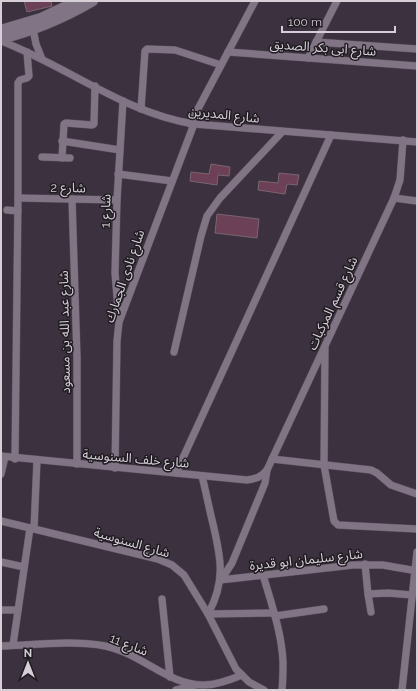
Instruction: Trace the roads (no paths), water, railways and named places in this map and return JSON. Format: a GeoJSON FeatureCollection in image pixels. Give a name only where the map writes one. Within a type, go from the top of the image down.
{"type":"FeatureCollection","features":[{"type":"Feature","properties":{"kind":"street"},"geometry":{"type":"LineString","coordinates":[[1,30],[41,18],[59,5],[77,1]]}},
{"type":"Feature","properties":{"kind":"street"},"geometry":{"type":"LineString","coordinates":[[1,40],[61,18],[93,1]]}},
{"type":"Feature","properties":{"kind":"street"},"geometry":{"type":"LineString","coordinates":[[245,1],[254,3]]}},
{"type":"Feature","properties":{"kind":"street"},"geometry":{"type":"LineString","coordinates":[[308,58],[337,1]]}},
{"type":"Feature","properties":{"kind":"street","name":"شارع نادى الجمارك"},"geometry":{"type":"LineString","coordinates":[[115,468],[117,341],[119,322],[172,182],[192,124],[254,3]]}},
{"type":"Feature","properties":{"kind":"street"},"geometry":{"type":"LineString","coordinates":[[33,29],[36,44],[42,59]]}},
{"type":"Feature","properties":{"kind":"street","name":"شارع المديرين"},"geometry":{"type":"LineString","coordinates":[[1,40],[141,109],[160,116],[192,124],[417,142]]}},
{"type":"Feature","properties":{"kind":"street","name":"شارع ابى بكر الصديق"},"geometry":{"type":"LineString","coordinates":[[316,42],[417,49]]}},
{"type":"Feature","properties":{"kind":"street"},"geometry":{"type":"LineString","coordinates":[[141,109],[147,49],[175,50],[221,65]]}},
{"type":"Feature","properties":{"kind":"street"},"geometry":{"type":"LineString","coordinates":[[15,458],[18,83],[29,76],[27,52]]}},
{"type":"Feature","properties":{"kind":"street","name":"شارع ابى بكر الصديق"},"geometry":{"type":"LineString","coordinates":[[228,52],[417,66]]}},
{"type":"Feature","properties":{"kind":"street"},"geometry":{"type":"LineString","coordinates":[[62,158],[63,126],[65,123],[94,124],[95,86]]}},
{"type":"Feature","properties":{"kind":"street","name":"شارع 1"},"geometry":{"type":"LineString","coordinates":[[119,322],[115,273],[118,174],[123,101]]}},
{"type":"Feature","properties":{"kind":"street"},"geometry":{"type":"LineString","coordinates":[[174,352],[207,216],[220,198],[282,132]]}},
{"type":"Feature","properties":{"kind":"street"},"geometry":{"type":"LineString","coordinates":[[176,473],[331,135]]}},
{"type":"Feature","properties":{"kind":"street","name":"شارع قسم المركبات"},"geometry":{"type":"LineString","coordinates":[[220,580],[227,572],[235,556],[265,483],[267,470],[272,458],[394,198],[400,180],[403,140]]}},
{"type":"Feature","properties":{"kind":"street"},"geometry":{"type":"LineString","coordinates":[[62,141],[120,150]]}},
{"type":"Feature","properties":{"kind":"street"},"geometry":{"type":"LineString","coordinates":[[42,157],[70,158]]}},
{"type":"Feature","properties":{"kind":"street"},"geometry":{"type":"LineString","coordinates":[[118,174],[172,182]]}},
{"type":"Feature","properties":{"kind":"street","name":"شارع 2"},"geometry":{"type":"LineString","coordinates":[[18,198],[117,200]]}},
{"type":"Feature","properties":{"kind":"street"},"geometry":{"type":"LineString","coordinates":[[394,198],[417,200]]}},
{"type":"Feature","properties":{"kind":"street","name":"شارع عبد الله بن مسعود"},"geometry":{"type":"LineString","coordinates":[[72,199],[77,334],[76,464]]}},
{"type":"Feature","properties":{"kind":"street"},"geometry":{"type":"LineString","coordinates":[[7,210],[18,211]]}},
{"type":"Feature","properties":{"kind":"street"},"geometry":{"type":"LineString","coordinates":[[325,345],[324,465],[335,524],[417,529]]}},
{"type":"Feature","properties":{"kind":"street"},"geometry":{"type":"LineString","coordinates":[[1,474],[3,457]]}},
{"type":"Feature","properties":{"kind":"street","name":"شارع خلف السنوسية"},"geometry":{"type":"LineString","coordinates":[[3,457],[253,480],[258,478],[267,470]]}},
{"type":"Feature","properties":{"kind":"street"},"geometry":{"type":"LineString","coordinates":[[272,458],[371,470],[377,472],[390,485],[417,494]]}},
{"type":"Feature","properties":{"kind":"street"},"geometry":{"type":"LineString","coordinates":[[13,645],[24,567],[32,528],[37,460]]}},
{"type":"Feature","properties":{"kind":"street"},"geometry":{"type":"LineString","coordinates":[[202,476],[219,550],[221,570],[218,593],[208,614],[274,615],[324,609]]}},
{"type":"Feature","properties":{"kind":"street","name":"شارع السنوسية"},"geometry":{"type":"LineString","coordinates":[[1,521],[165,562],[178,570],[184,576],[208,614],[236,669],[249,682],[264,690]]}},
{"type":"Feature","properties":{"kind":"street"},"geometry":{"type":"LineString","coordinates":[[402,690],[417,552]]}},
{"type":"Feature","properties":{"kind":"street"},"geometry":{"type":"LineString","coordinates":[[1,562],[24,567]]}},
{"type":"Feature","properties":{"kind":"street"},"geometry":{"type":"LineString","coordinates":[[365,564],[368,594],[372,612]]}},
{"type":"Feature","properties":{"kind":"street","name":"شارع سليمان ابو قديرة"},"geometry":{"type":"LineString","coordinates":[[220,580],[365,564],[416,571]]}},
{"type":"Feature","properties":{"kind":"street"},"geometry":{"type":"LineString","coordinates":[[263,575],[282,651],[282,690]]}},
{"type":"Feature","properties":{"kind":"street"},"geometry":{"type":"LineString","coordinates":[[368,594],[388,593],[412,595]]}},
{"type":"Feature","properties":{"kind":"street"},"geometry":{"type":"LineString","coordinates":[[162,599],[170,677]]}},
{"type":"Feature","properties":{"kind":"street"},"geometry":{"type":"LineString","coordinates":[[1,610],[18,610]]}},
{"type":"Feature","properties":{"kind":"street","name":"شارع 11"},"geometry":{"type":"LineString","coordinates":[[1,646],[86,644],[107,647],[136,657],[170,677],[195,685],[212,685],[242,675]]}},
{"type":"Feature","properties":{"kind":"street"},"geometry":{"type":"LineString","coordinates":[[176,690],[195,685]]}}]}
